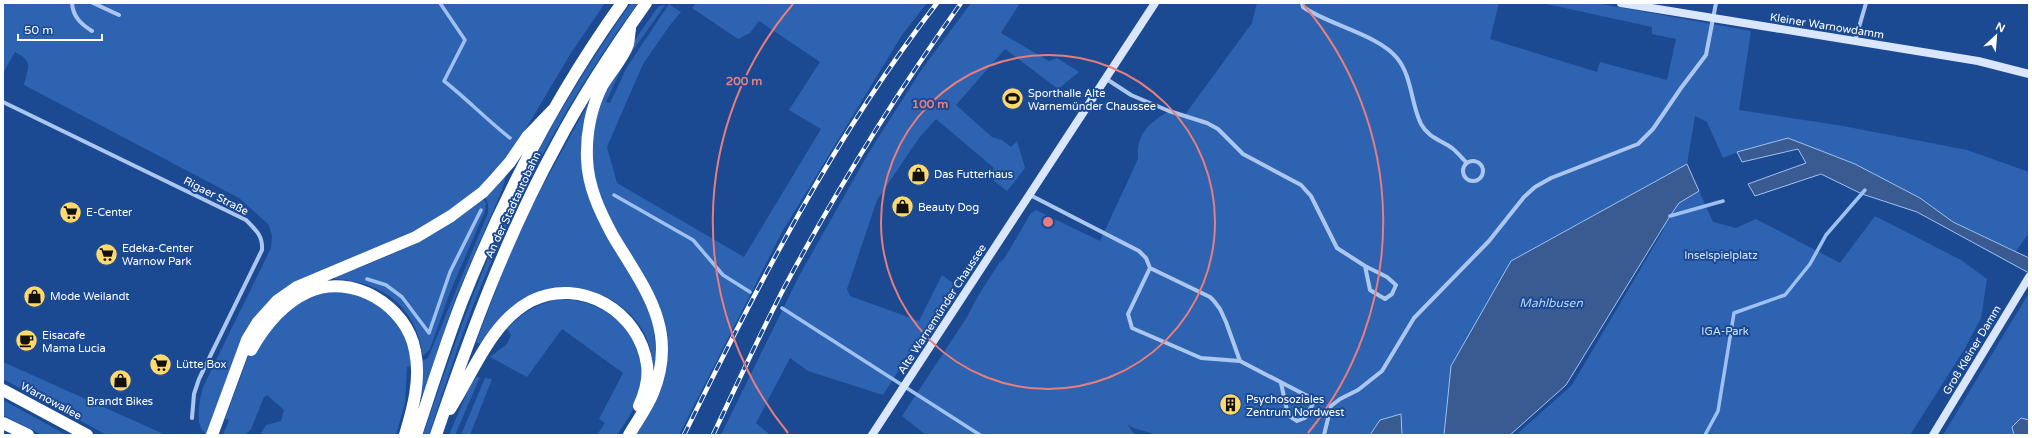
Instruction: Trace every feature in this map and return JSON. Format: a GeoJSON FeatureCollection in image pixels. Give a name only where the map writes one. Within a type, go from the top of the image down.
{"type":"FeatureCollection","features":[{"type":"Feature","properties":{"kind":"highway","name":"An der Stadtautobahn"},"geometry":{"type":"LineString","coordinates":[[416,435],[462,302],[511,190],[553,110],[622,3]]}},
{"type":"Feature","properties":{"kind":"highway","name":"An der Stadtautobahn"},"geometry":{"type":"LineString","coordinates":[[436,435],[478,315],[530,196],[557,143],[592,82],[646,3]]}},
{"type":"Feature","properties":{"kind":"highway"},"geometry":{"type":"LineString","coordinates":[[629,435],[645,409],[658,379],[662,354],[662,338],[655,309],[606,222],[593,194],[589,176],[587,147],[594,105],[603,85],[628,45],[630,26]]}},
{"type":"Feature","properties":{"kind":"highway"},"geometry":{"type":"LineString","coordinates":[[215,434],[248,340],[258,322],[277,301],[297,287],[416,237],[451,216],[491,183],[510,162],[527,138],[553,110]]}},
{"type":"Feature","properties":{"kind":"highway"},"geometry":{"type":"LineString","coordinates":[[215,434],[249,354],[269,322],[288,303],[309,291],[319,288],[339,287],[360,290],[382,301],[401,318],[412,339],[417,363],[417,383],[414,405],[404,435]]}},
{"type":"Feature","properties":{"kind":"highway"},"geometry":{"type":"LineString","coordinates":[[440,423],[464,387],[486,348],[507,321],[531,301],[548,296],[568,293],[591,297],[605,303],[619,313],[630,324],[642,345],[648,366],[647,385],[639,406],[621,435]]}},
{"type":"Feature","properties":{"kind":"highway","name":"Warnowallee"},"geometry":{"type":"LineString","coordinates":[[3,390],[87,435]]}},
{"type":"Feature","properties":{"kind":"highway"},"geometry":{"type":"LineString","coordinates":[[3,423],[28,435]]}},
{"type":"Feature","properties":{"kind":"street"},"geometry":{"type":"LineString","coordinates":[[72,3],[75,17],[81,24],[92,31]]}},
{"type":"Feature","properties":{"kind":"street"},"geometry":{"type":"LineString","coordinates":[[93,3],[119,15]]}},
{"type":"Feature","properties":{"kind":"street","name":"Alte Warnemünder Chaussee"},"geometry":{"type":"LineString","coordinates":[[872,435],[911,378],[1155,3]]}},
{"type":"Feature","properties":{"kind":"street"},"geometry":{"type":"LineString","coordinates":[[1302,3],[1303,7],[1313,13],[1371,40],[1397,57],[1403,68],[1421,124],[1429,135],[1452,148],[1467,163]]}},
{"type":"Feature","properties":{"kind":"street","name":"Kleiner Warnowdamm"},"geometry":{"type":"LineString","coordinates":[[1621,3],[1978,61],[2029,74]]}},
{"type":"Feature","properties":{"kind":"street"},"geometry":{"type":"LineString","coordinates":[[1854,42],[1866,3]]}},
{"type":"Feature","properties":{"kind":"street"},"geometry":{"type":"LineString","coordinates":[[1324,435],[1331,406],[1340,399],[1364,386],[1382,371],[1414,318],[1489,241],[1524,197],[1551,178],[1638,144],[1647,137],[1706,55],[1716,4]]}},
{"type":"Feature","properties":{"kind":"street"},"geometry":{"type":"LineString","coordinates":[[1105,78],[1131,95],[1169,111],[1207,123],[1225,134],[1243,154],[1301,184],[1307,189],[1311,196],[1337,248],[1364,266],[1387,276],[1396,285],[1392,294],[1385,299],[1370,290],[1364,266]]}},
{"type":"Feature","properties":{"kind":"street","name":"Rigaer Straße"},"geometry":{"type":"LineString","coordinates":[[3,102],[246,220],[258,231],[262,241],[262,250],[199,379],[194,394],[192,418]]}},
{"type":"Feature","properties":{"kind":"street"},"geometry":{"type":"LineString","coordinates":[[1474,161],[1482,167],[1482,176],[1477,181],[1467,180],[1463,175],[1463,168],[1467,163],[1474,161]]}},
{"type":"Feature","properties":{"kind":"street"},"geometry":{"type":"LineString","coordinates":[[1030,194],[1139,251],[1146,258],[1150,268],[1210,297],[1214,301],[1226,322],[1240,361]]}},
{"type":"Feature","properties":{"kind":"street"},"geometry":{"type":"LineString","coordinates":[[1150,268],[1128,314],[1132,328],[1200,358],[1240,361],[1316,400],[1305,418],[1297,421],[1288,415],[1281,383]]}},
{"type":"Feature","properties":{"kind":"street","name":"Groß Kleiner Damm"},"geometry":{"type":"LineString","coordinates":[[1933,435],[2029,277]]}},
{"type":"Feature","properties":{"kind":"green space"},"geometry":{"type":"Polygon","coordinates":[[[3,3],[605,3],[571,53],[525,130],[510,162],[502,190],[455,299],[423,394],[413,405],[417,363],[407,367],[405,403],[396,435],[260,435],[266,425],[281,421],[284,410],[267,395],[264,397],[251,429],[245,435],[223,435],[229,420],[225,419],[249,354],[275,316],[329,287],[382,301],[422,361],[428,358],[488,213],[488,204],[483,192],[468,204],[270,308],[207,434],[200,426],[199,420],[199,406],[203,387],[271,248],[272,236],[269,225],[239,198],[24,85],[28,65],[25,59],[15,52],[3,73],[3,3]]]}},
{"type":"Feature","properties":{"kind":"green space"},"geometry":{"type":"Polygon","coordinates":[[[631,3],[638,3],[589,75],[545,149],[525,188],[489,266],[473,306],[429,435],[423,435],[478,284],[503,224],[528,170],[569,96],[631,3]]]}},
{"type":"Feature","properties":{"kind":"green space"},"geometry":{"type":"Polygon","coordinates":[[[696,3],[927,3],[902,35],[782,232],[679,435],[633,435],[666,338],[606,210],[595,178],[592,161],[591,144],[593,126],[597,111],[603,95],[620,63],[659,6],[665,5],[624,63],[606,102],[610,103],[627,67],[669,4],[681,12],[670,25],[643,64],[607,147],[617,183],[744,257],[821,129],[789,110],[820,62],[759,21],[750,33],[738,39],[692,8],[696,3]]]}},
{"type":"Feature","properties":{"kind":"green space"},"geometry":{"type":"Polygon","coordinates":[[[971,3],[1020,3],[1001,33],[1049,61],[1057,58],[1079,72],[1058,89],[1005,49],[956,105],[992,137],[1002,140],[1011,147],[1017,141],[1025,168],[1007,191],[989,177],[994,168],[936,119],[919,138],[877,200],[847,289],[850,296],[919,321],[942,275],[954,284],[883,395],[808,371],[790,358],[756,423],[770,435],[721,435],[799,276],[868,154],[920,72],[971,3]]]}},
{"type":"Feature","properties":{"kind":"green space"},"geometry":{"type":"Polygon","coordinates":[[[1257,3],[1499,3],[1490,39],[1597,72],[1600,62],[1667,80],[1676,39],[1652,34],[1652,27],[1542,3],[1596,3],[1751,31],[1739,110],[1843,126],[1967,150],[2029,172],[2029,233],[2016,251],[1953,222],[1920,198],[1855,164],[1788,138],[1738,152],[1723,158],[1707,122],[1695,116],[1687,164],[1514,259],[1451,366],[1444,435],[1402,435],[1401,414],[1380,420],[1370,435],[1156,435],[1133,428],[1127,424],[1135,435],[926,435],[902,416],[967,317],[978,296],[999,263],[1004,259],[1031,213],[1036,210],[1100,241],[1138,159],[1139,143],[1145,130],[1155,120],[1169,111],[1184,116],[1252,23],[1257,3]]]}},
{"type":"Feature","properties":{"kind":"green space"},"geometry":{"type":"Polygon","coordinates":[[[593,95],[582,138],[581,154],[653,321],[656,355],[654,370],[647,340],[643,331],[632,317],[619,305],[605,296],[589,290],[555,288],[538,293],[516,304],[482,343],[480,344],[476,342],[509,256],[536,198],[593,95]]]}},
{"type":"Feature","properties":{"kind":"green space","name":"IGA-Park"},"geometry":{"type":"Polygon","coordinates":[[[1699,191],[1713,222],[1736,228],[1756,219],[1840,263],[1875,216],[1961,260],[1987,279],[1981,318],[1964,350],[1910,435],[1516,435],[1572,385],[1664,229],[1662,228],[1679,203],[1699,191]]]}},
{"type":"Feature","properties":{"kind":"green space"},"geometry":{"type":"Polygon","coordinates":[[[483,199],[486,203],[485,211],[450,292],[430,349],[423,356],[419,339],[413,324],[405,311],[395,300],[368,285],[353,281],[335,279],[335,276],[375,261],[413,244],[449,224],[483,199]]]}},
{"type":"Feature","properties":{"kind":"green space"},"geometry":{"type":"Polygon","coordinates":[[[2029,293],[2029,435],[1943,435],[2029,293]]]}},
{"type":"Feature","properties":{"kind":"green space"},"geometry":{"type":"Polygon","coordinates":[[[561,299],[578,301],[594,306],[609,314],[622,324],[632,337],[639,351],[642,368],[640,393],[632,412],[617,435],[597,435],[605,423],[599,419],[623,373],[562,329],[527,377],[490,357],[507,344],[511,335],[507,329],[525,313],[545,303],[561,299]]]}},
{"type":"Feature","properties":{"kind":"green space"},"geometry":{"type":"Polygon","coordinates":[[[3,362],[166,435],[107,435],[3,379],[3,362]]]}},
{"type":"Feature","properties":{"kind":"green space"},"geometry":{"type":"Polygon","coordinates":[[[477,377],[480,377],[455,435],[449,435],[472,381],[477,377]]]}},
{"type":"Feature","properties":{"kind":"green space"},"geometry":{"type":"Polygon","coordinates":[[[485,378],[492,379],[470,435],[461,435],[485,378]]]}},
{"type":"Feature","properties":{"kind":"green space"},"geometry":{"type":"Polygon","coordinates":[[[3,400],[67,435],[42,435],[3,415],[3,400]]]}},
{"type":"Feature","properties":{"kind":"water"},"geometry":{"type":"Polygon","coordinates":[[[1788,138],[1855,164],[1920,198],[1953,222],[2029,258],[2029,273],[1917,212],[1862,194],[1821,174],[1755,196],[1748,184],[1806,163],[1798,149],[1742,162],[1737,152],[1788,138]]]}},
{"type":"Feature","properties":{"kind":"water","name":"Mahlbusen"},"geometry":{"type":"Polygon","coordinates":[[[1687,164],[1699,191],[1679,203],[1670,216],[1566,385],[1510,435],[1444,435],[1451,366],[1511,261],[1687,164]]]}},
{"type":"Feature","properties":{"kind":"water"},"geometry":{"type":"Polygon","coordinates":[[[1401,414],[1402,435],[1370,435],[1380,420],[1401,414]]]}},
{"type":"Feature","properties":{"kind":"water"},"geometry":{"type":"Polygon","coordinates":[[[2021,418],[2029,420],[2029,435],[2014,435],[2012,427],[2021,418]]]}},
{"type":"Feature","properties":{"kind":"waterway"},"geometry":{"type":"LineString","coordinates":[[440,3],[465,40],[444,81],[510,138]]}},
{"type":"Feature","properties":{"kind":"waterway"},"geometry":{"type":"LineString","coordinates":[[1705,435],[1718,411],[1734,313],[1785,295],[1810,264],[1826,235],[1865,190]]}},
{"type":"Feature","properties":{"kind":"waterway"},"geometry":{"type":"LineString","coordinates":[[614,195],[693,240],[723,275],[750,292]]}},
{"type":"Feature","properties":{"kind":"waterway"},"geometry":{"type":"LineString","coordinates":[[1670,216],[1723,201]]}},
{"type":"Feature","properties":{"kind":"waterway"},"geometry":{"type":"LineString","coordinates":[[367,279],[386,285],[402,297],[429,333],[450,272],[481,210]]}},
{"type":"Feature","properties":{"kind":"waterway"},"geometry":{"type":"LineString","coordinates":[[782,308],[980,435]]}},
{"type":"Feature","properties":{"kind":"railway"},"geometry":{"type":"LineString","coordinates":[[684,435],[769,268],[831,158],[900,53],[937,3]]}},
{"type":"Feature","properties":{"kind":"railway"},"geometry":{"type":"LineString","coordinates":[[713,435],[784,288],[825,214],[890,107],[961,3]]}},
{"type":"Feature","properties":{"kind":"place","name":"Sporthalle Alte Warnemünder Chaussee"},"geometry":{"type":"Point","coordinates":[1013,99]}},
{"type":"Feature","properties":{"kind":"place","name":"Das Futterhaus"},"geometry":{"type":"Point","coordinates":[919,174]}},
{"type":"Feature","properties":{"kind":"place","name":"Beauty Dog"},"geometry":{"type":"Point","coordinates":[902,207]}},
{"type":"Feature","properties":{"kind":"place","name":"E-Center"},"geometry":{"type":"Point","coordinates":[70,212]}},
{"type":"Feature","properties":{"kind":"place","name":"Edeka-Center Warnow Park"},"geometry":{"type":"Point","coordinates":[106,254]}},
{"type":"Feature","properties":{"kind":"place","name":"Mode Weilandt"},"geometry":{"type":"Point","coordinates":[35,296]}},
{"type":"Feature","properties":{"kind":"place","name":"Eisacafe Mama Lucia"},"geometry":{"type":"Point","coordinates":[27,341]}},
{"type":"Feature","properties":{"kind":"place","name":"Lütte Box"},"geometry":{"type":"Point","coordinates":[161,364]}},
{"type":"Feature","properties":{"kind":"place","name":"Brandt Bikes"},"geometry":{"type":"Point","coordinates":[120,381]}},
{"type":"Feature","properties":{"kind":"place","name":"Psychosoziales Zentrum Nordwest"},"geometry":{"type":"Point","coordinates":[1231,405]}},
{"type":"Feature","properties":{"kind":"park label","name":"Inselspielplatz"},"geometry":{"type":"Point","coordinates":[1721,255]}}]}
